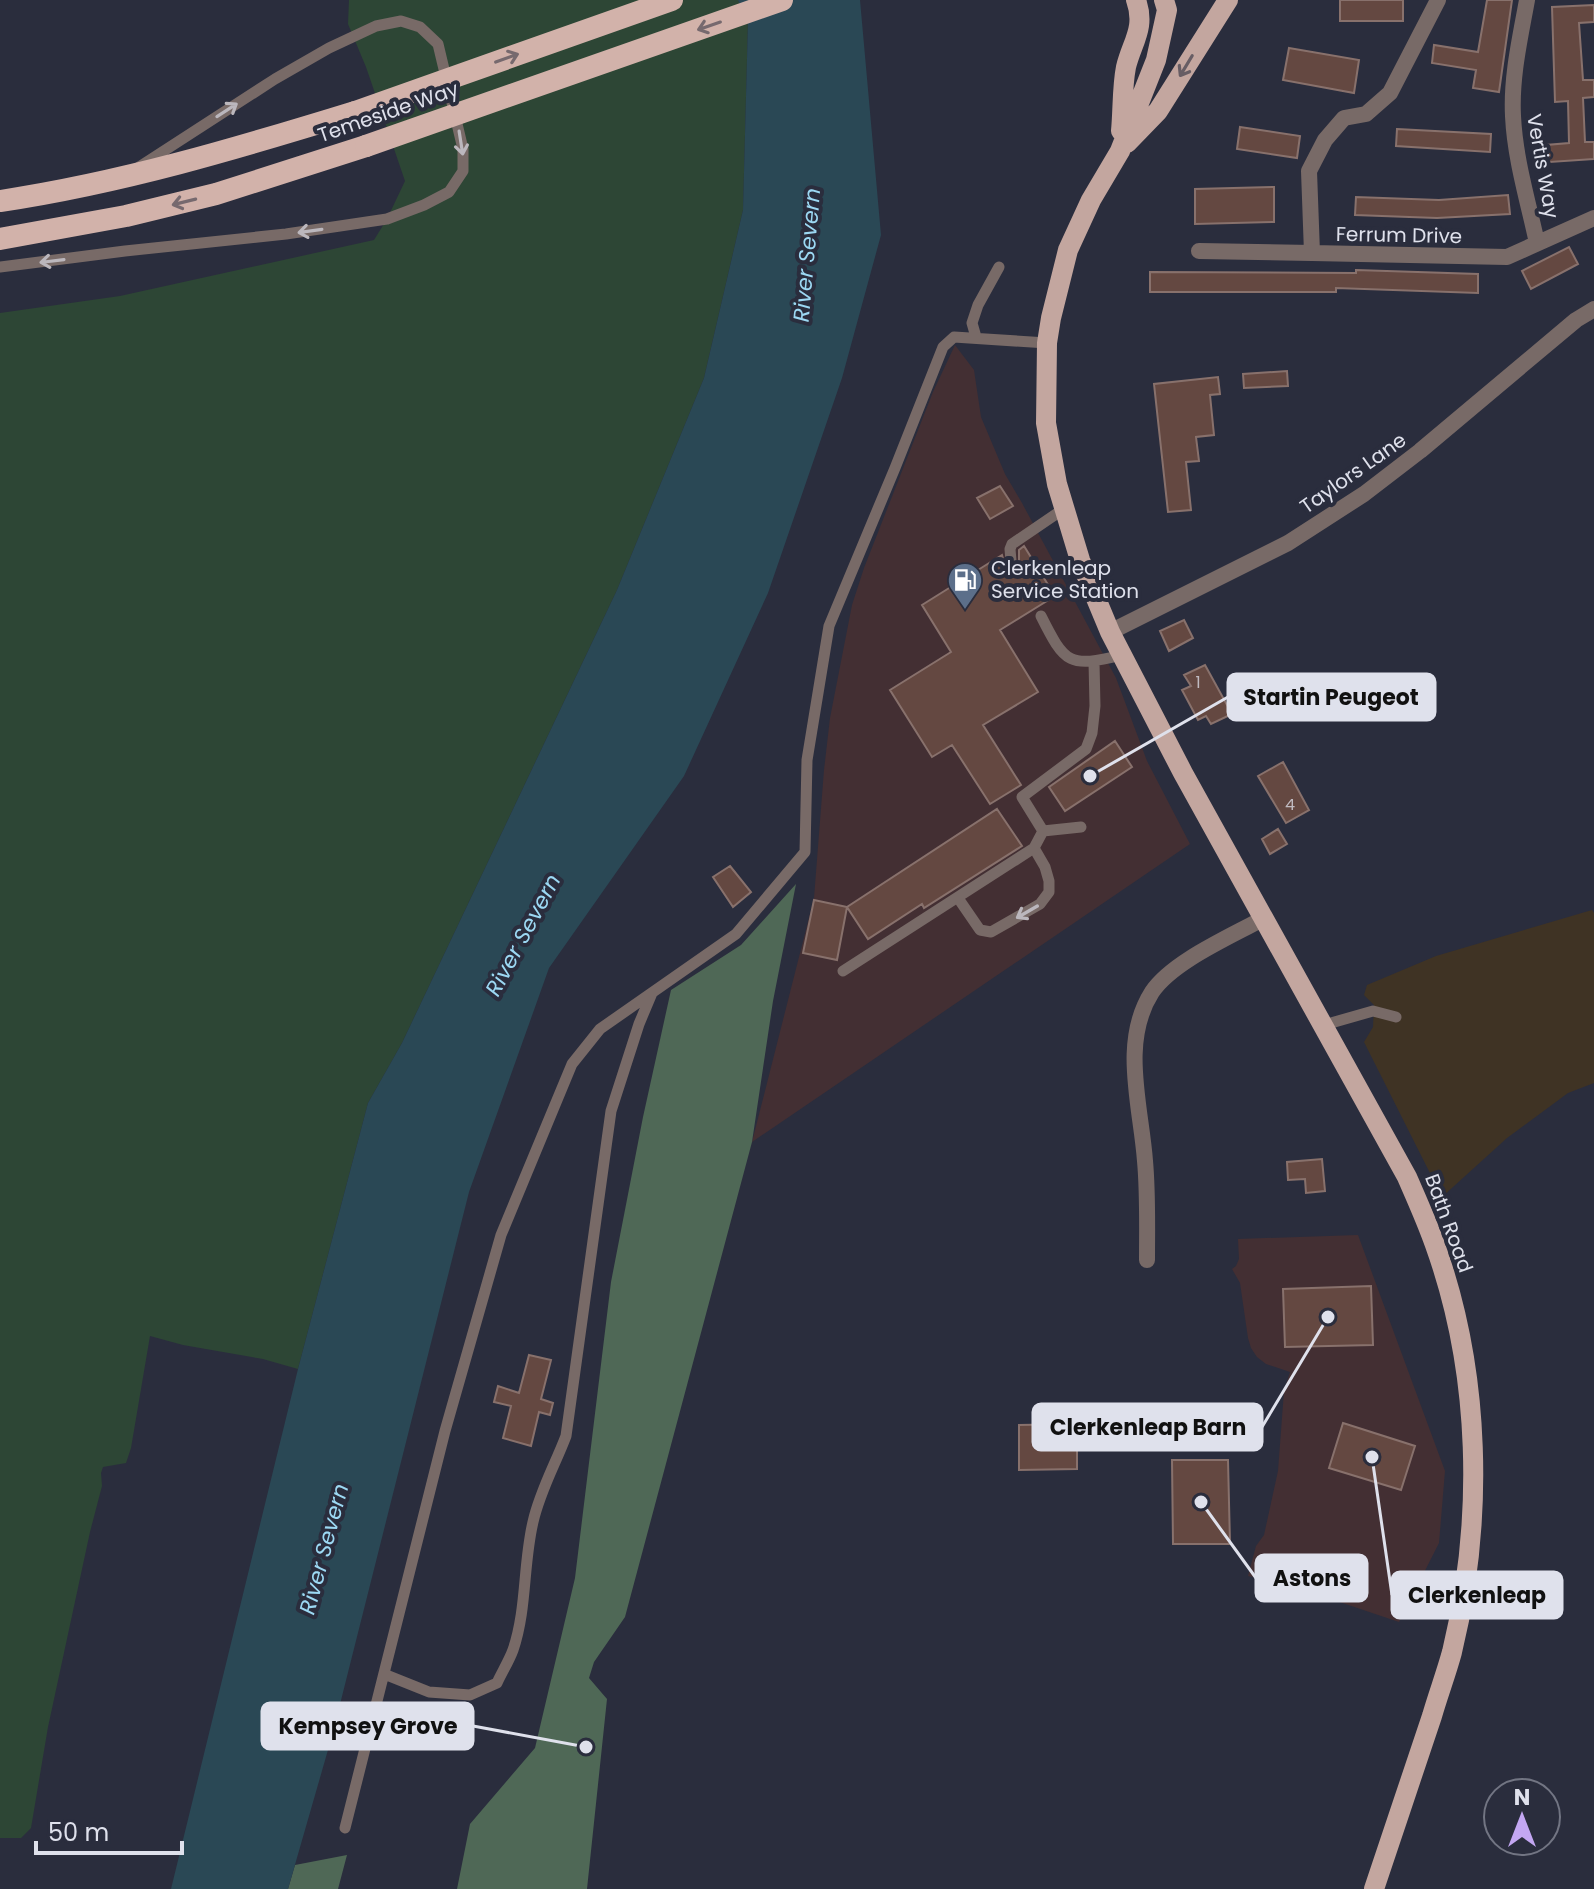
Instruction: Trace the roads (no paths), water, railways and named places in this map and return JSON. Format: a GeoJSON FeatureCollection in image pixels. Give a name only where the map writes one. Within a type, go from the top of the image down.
{"type":"FeatureCollection","features":[{"type":"Feature","properties":{"kind":"highway","name":"Temeside Way"},"geometry":{"type":"LineString","coordinates":[[0,201],[123,177],[212,155],[355,112],[672,0]]}},
{"type":"Feature","properties":{"kind":"highway","name":"Temeside Way"},"geometry":{"type":"LineString","coordinates":[[0,239],[113,219],[201,198],[366,146],[782,0]]}},
{"type":"Feature","properties":{"kind":"main road"},"geometry":{"type":"LineString","coordinates":[[1120,151],[1126,67],[1138,35],[1139,9],[1136,0]]}},
{"type":"Feature","properties":{"kind":"main road"},"geometry":{"type":"LineString","coordinates":[[1120,151],[1156,60],[1167,10],[1164,0]]}},
{"type":"Feature","properties":{"kind":"main road"},"geometry":{"type":"LineString","coordinates":[[1120,151],[1158,111],[1228,0]]}},
{"type":"Feature","properties":{"kind":"main road","name":"Bath Road"},"geometry":{"type":"LineString","coordinates":[[1120,151],[1091,200],[1068,250],[1051,318],[1047,343],[1046,423],[1057,484],[1080,560],[1110,632],[1183,773],[1407,1177],[1435,1246],[1463,1356],[1471,1417],[1473,1480],[1469,1548],[1461,1607],[1451,1655],[1374,1889]]}},
{"type":"Feature","properties":{"kind":"street","name":"Ferrum Drive"},"geometry":{"type":"LineString","coordinates":[[1438,0],[1390,93],[1366,114],[1344,118],[1325,140],[1309,171],[1312,253],[1507,257],[1593,222]]}},
{"type":"Feature","properties":{"kind":"street","name":"Vertis Way"},"geometry":{"type":"LineString","coordinates":[[1527,0],[1513,75],[1513,115],[1515,144],[1537,243]]}},
{"type":"Feature","properties":{"kind":"street"},"geometry":{"type":"LineString","coordinates":[[1199,251],[1312,253]]}},
{"type":"Feature","properties":{"kind":"street","name":"Taylors Lane"},"geometry":{"type":"LineString","coordinates":[[1110,632],[1288,543],[1364,494],[1576,320],[1594,309]]}},
{"type":"Feature","properties":{"kind":"street"},"geometry":{"type":"LineString","coordinates":[[1147,1260],[1146,1163],[1135,1068],[1138,1026],[1153,991],[1165,978],[1184,963],[1264,918]]}},
{"type":"Feature","properties":{"kind":"lane"},"geometry":{"type":"LineString","coordinates":[[0,267],[315,230],[387,219],[424,205],[449,192],[463,171],[463,149],[438,44],[420,27],[401,21],[376,26],[275,79],[123,177]]}},
{"type":"Feature","properties":{"kind":"lane"},"geometry":{"type":"LineString","coordinates":[[976,337],[972,323],[978,305],[999,267]]}},
{"type":"Feature","properties":{"kind":"lane"},"geometry":{"type":"LineString","coordinates":[[345,1828],[445,1431],[501,1235],[572,1064],[600,1029],[736,934],[805,852],[807,760],[829,626],[943,347],[954,337],[1047,343]]}},
{"type":"Feature","properties":{"kind":"lane"},"geometry":{"type":"LineString","coordinates":[[1011,561],[1012,544],[1065,508]]}},
{"type":"Feature","properties":{"kind":"lane"},"geometry":{"type":"LineString","coordinates":[[1041,616],[1056,647],[1067,657],[1080,662],[1094,662],[1122,655]]}},
{"type":"Feature","properties":{"kind":"lane"},"geometry":{"type":"LineString","coordinates":[[1043,831],[1022,797],[1086,749],[1092,733],[1095,706],[1094,662]]}},
{"type":"Feature","properties":{"kind":"lane"},"geometry":{"type":"LineString","coordinates":[[1043,831],[1081,827]]}},
{"type":"Feature","properties":{"kind":"lane"},"geometry":{"type":"LineString","coordinates":[[843,971],[1034,848],[1043,831]]}},
{"type":"Feature","properties":{"kind":"lane"},"geometry":{"type":"LineString","coordinates":[[958,898],[980,930],[991,932],[1040,904],[1049,892],[1049,881],[1034,848]]}},
{"type":"Feature","properties":{"kind":"lane"},"geometry":{"type":"LineString","coordinates":[[384,1674],[429,1692],[470,1695],[497,1683],[513,1650],[522,1610],[532,1523],[545,1481],[566,1436],[611,1111],[652,992]]}},
{"type":"Feature","properties":{"kind":"lane"},"geometry":{"type":"LineString","coordinates":[[1324,1025],[1373,1011],[1396,1017]]}},
{"type":"Feature","properties":{"kind":"water","name":"River Severn"},"geometry":{"type":"Polygon","coordinates":[[[738,0],[860,0],[881,235],[842,378],[768,593],[684,776],[549,968],[469,1192],[332,1736],[288,1889],[171,1889],[298,1369],[368,1103],[402,1043],[617,590],[704,378],[743,210],[748,21],[738,0]]]}},
{"type":"Feature","properties":{"kind":"place","name":"Clerkenleap Service Station"},"geometry":{"type":"Point","coordinates":[965,611]}},
{"type":"Feature","properties":{"kind":"place","name":"Startin Peugeot"},"geometry":{"type":"Point","coordinates":[1090,776]}},
{"type":"Feature","properties":{"kind":"place","name":"Clerkenleap Barn"},"geometry":{"type":"Point","coordinates":[1328,1317]}},
{"type":"Feature","properties":{"kind":"place","name":"Clerkenleap"},"geometry":{"type":"Point","coordinates":[1372,1457]}},
{"type":"Feature","properties":{"kind":"place","name":"Astons"},"geometry":{"type":"Point","coordinates":[1201,1502]}},
{"type":"Feature","properties":{"kind":"place","name":"Kempsey Grove"},"geometry":{"type":"Point","coordinates":[586,1747]}}]}
